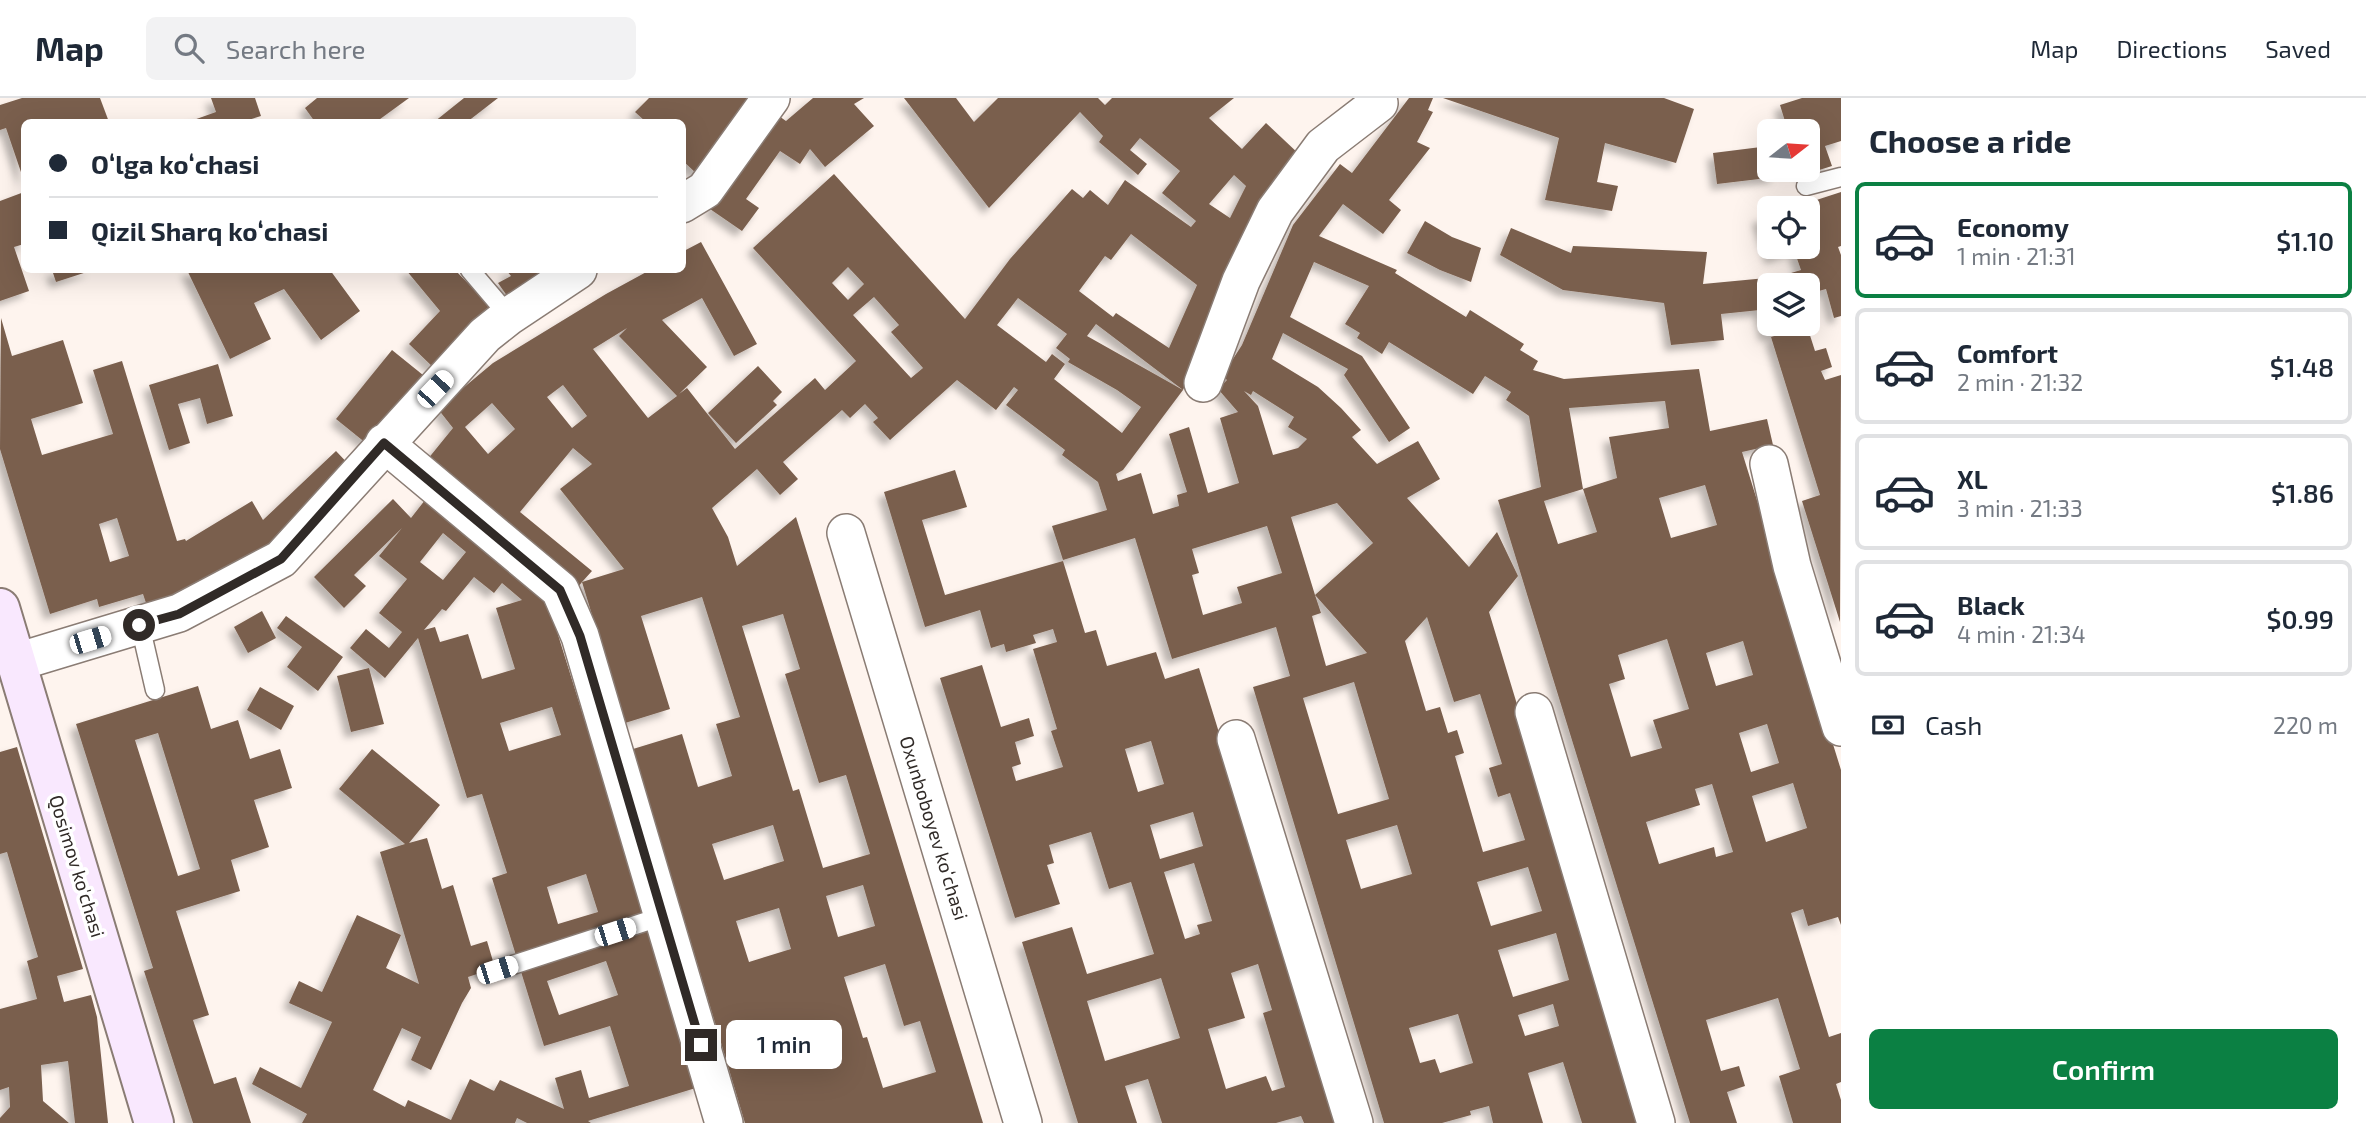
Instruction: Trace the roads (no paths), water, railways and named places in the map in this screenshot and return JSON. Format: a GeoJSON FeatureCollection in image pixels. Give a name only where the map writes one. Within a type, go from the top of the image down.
{"type":"FeatureCollection","features":[{"type":"Feature","properties":{"kind":"street"},"geometry":{"type":"LineString","coordinates":[[686,202],[705,190],[771,98]]}},
{"type":"Feature","properties":{"kind":"street"},"geometry":{"type":"LineString","coordinates":[[1203,383],[1241,281],[1275,211],[1323,146],[1378,100]]}},
{"type":"Feature","properties":{"kind":"street"},"geometry":{"type":"LineString","coordinates":[[13,680],[139,625],[179,614],[281,559],[485,335],[565,273]]}},
{"type":"Feature","properties":{"kind":"street"},"geometry":{"type":"LineString","coordinates":[[384,443],[560,590],[580,636],[724,1123]]}},
{"type":"Feature","properties":{"kind":"street"},"geometry":{"type":"LineString","coordinates":[[1769,464],[1792,566],[1841,727]]}},
{"type":"Feature","properties":{"kind":"street","name":"Oxunboboyev koʻchasi"},"geometry":{"type":"LineString","coordinates":[[846,533],[1023,1123]]}},
{"type":"Feature","properties":{"kind":"street","name":"Qosimov ko'chasi"},"geometry":{"type":"LineString","coordinates":[[0,608],[13,680],[150,1121]]}},
{"type":"Feature","properties":{"kind":"street"},"geometry":{"type":"LineString","coordinates":[[1534,712],[1656,1123]]}},
{"type":"Feature","properties":{"kind":"street"},"geometry":{"type":"LineString","coordinates":[[1236,739],[1354,1123]]}},
{"type":"Feature","properties":{"kind":"lane"},"geometry":{"type":"LineString","coordinates":[[1807,186],[1841,177]]}},
{"type":"Feature","properties":{"kind":"lane"},"geometry":{"type":"LineString","coordinates":[[473,273],[509,316]]}},
{"type":"Feature","properties":{"kind":"lane"},"geometry":{"type":"LineString","coordinates":[[139,625],[155,690]]}},
{"type":"Feature","properties":{"kind":"lane"},"geometry":{"type":"LineString","coordinates":[[497,970],[663,916]]}}]}
